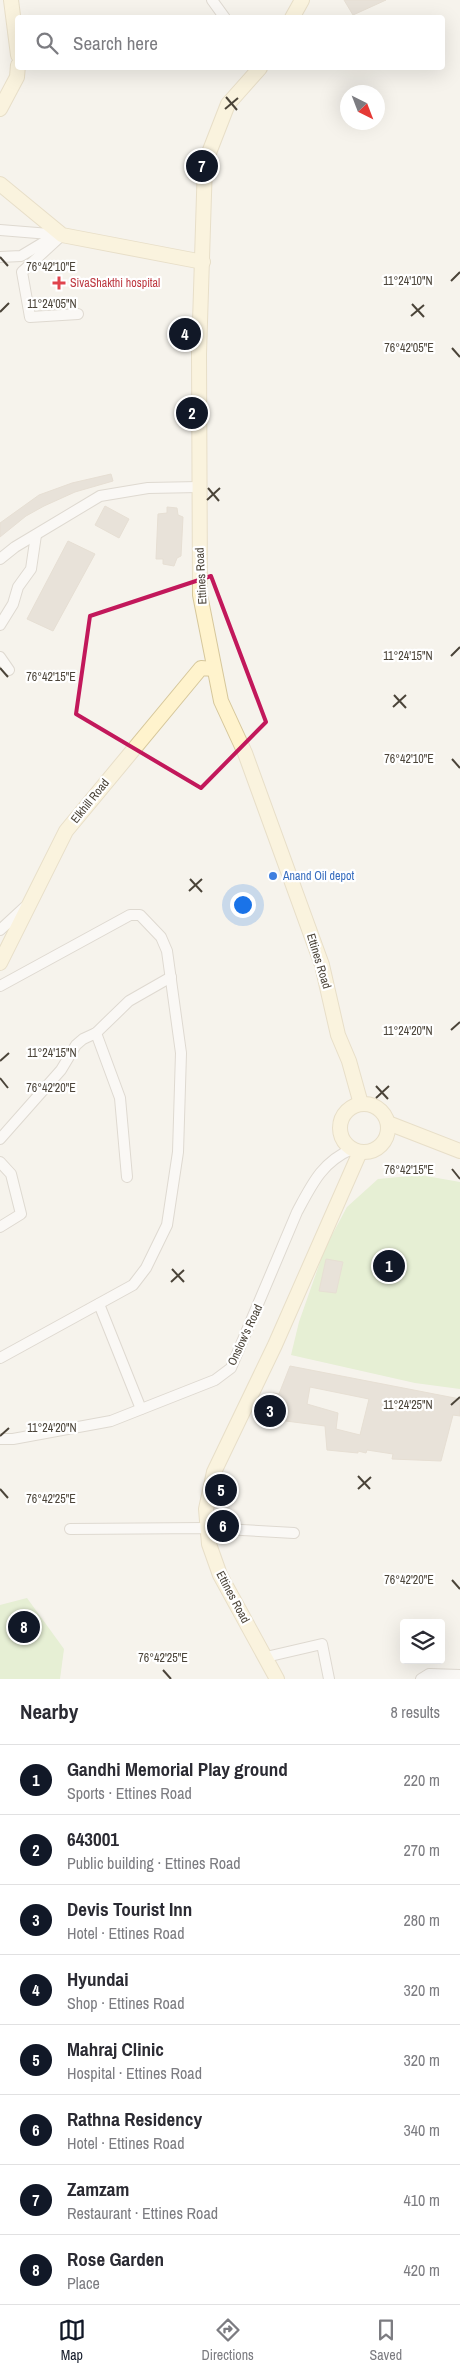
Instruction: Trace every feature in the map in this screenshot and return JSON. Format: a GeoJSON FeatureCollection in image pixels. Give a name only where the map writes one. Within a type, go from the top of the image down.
{"type":"FeatureCollection","features":[{"type":"Feature","properties":{"kind":"main road"},"geometry":{"type":"LineString","coordinates":[[11,0],[15,31]]}},
{"type":"Feature","properties":{"kind":"main road"},"geometry":{"type":"LineString","coordinates":[[294,15],[302,0]]}},
{"type":"Feature","properties":{"kind":"main road"},"geometry":{"type":"LineString","coordinates":[[0,109],[17,77],[18,70]]}},
{"type":"Feature","properties":{"kind":"main road","name":"Ettines Road"},"geometry":{"type":"LineString","coordinates":[[258,70],[228,104],[205,163],[199,354],[200,595],[222,702],[245,753],[322,965],[338,1035],[349,1061],[361,1104]]}},
{"type":"Feature","properties":{"kind":"main road"},"geometry":{"type":"LineString","coordinates":[[0,184],[59,235],[203,262]]}},
{"type":"Feature","properties":{"kind":"main road","name":"Elkhill Road"},"geometry":{"type":"LineString","coordinates":[[0,963],[66,830],[201,668],[214,669]]}},
{"type":"Feature","properties":{"kind":"main road"},"geometry":{"type":"LineString","coordinates":[[361,1104],[376,1106],[381,1110],[388,1123],[386,1138],[382,1145],[368,1152],[356,1151],[342,1139],[340,1124],[348,1111],[361,1104]]}},
{"type":"Feature","properties":{"kind":"main road"},"geometry":{"type":"LineString","coordinates":[[388,1123],[460,1151]]}},
{"type":"Feature","properties":{"kind":"main road","name":"Ettines Road"},"geometry":{"type":"LineString","coordinates":[[277,1679],[220,1575],[209,1544],[206,1528],[206,1509],[214,1472],[275,1345],[356,1151]]}},
{"type":"Feature","properties":{"kind":"street"},"geometry":{"type":"LineString","coordinates":[[212,0],[223,15]]}},
{"type":"Feature","properties":{"kind":"street"},"geometry":{"type":"LineString","coordinates":[[0,230],[59,235]]}},
{"type":"Feature","properties":{"kind":"street"},"geometry":{"type":"LineString","coordinates":[[0,257],[22,256],[59,235]]}},
{"type":"Feature","properties":{"kind":"street"},"geometry":{"type":"LineString","coordinates":[[59,235],[22,272],[30,317],[78,314]]}},
{"type":"Feature","properties":{"kind":"street"},"geometry":{"type":"LineString","coordinates":[[0,559],[15,547],[100,496],[148,488],[199,487]]}},
{"type":"Feature","properties":{"kind":"street"},"geometry":{"type":"LineString","coordinates":[[0,625],[13,604],[18,587],[31,569],[36,536]]}},
{"type":"Feature","properties":{"kind":"street"},"geometry":{"type":"LineString","coordinates":[[0,657],[9,670]]}},
{"type":"Feature","properties":{"kind":"street"},"geometry":{"type":"LineString","coordinates":[[0,930],[29,904]]}},
{"type":"Feature","properties":{"kind":"street"},"geometry":{"type":"LineString","coordinates":[[0,986],[130,915],[140,915],[161,937],[167,951],[181,1053],[178,1152],[167,1225],[146,1268],[133,1285],[0,1358]]}},
{"type":"Feature","properties":{"kind":"street"},"geometry":{"type":"LineString","coordinates":[[0,1139],[61,1070],[76,1045],[83,1039],[96,1033],[129,1001],[171,977]]}},
{"type":"Feature","properties":{"kind":"street"},"geometry":{"type":"LineString","coordinates":[[96,1033],[120,1098],[128,1177]]}},
{"type":"Feature","properties":{"kind":"street","name":"Onslow's Road"},"geometry":{"type":"LineString","coordinates":[[0,1439],[13,1439],[111,1421],[215,1380],[231,1368],[297,1212],[309,1190],[323,1168],[334,1159],[356,1151]]}},
{"type":"Feature","properties":{"kind":"street"},"geometry":{"type":"LineString","coordinates":[[0,1162],[11,1174],[21,1214],[0,1227]]}},
{"type":"Feature","properties":{"kind":"street"},"geometry":{"type":"LineString","coordinates":[[99,1304],[141,1409]]}},
{"type":"Feature","properties":{"kind":"street"},"geometry":{"type":"LineString","coordinates":[[70,1529],[206,1528],[294,1533]]}},
{"type":"Feature","properties":{"kind":"street"},"geometry":{"type":"LineString","coordinates":[[266,1657],[322,1644],[329,1679]]}},
{"type":"Feature","properties":{"kind":"street"},"geometry":{"type":"LineString","coordinates":[[421,1679],[429,1674],[456,1675]]}},
{"type":"Feature","properties":{"kind":"highlighted area"},"geometry":{"type":"Polygon","coordinates":[[[211,576],[266,722],[201,788],[76,714],[90,616],[211,576]]]}},
{"type":"Feature","properties":{"kind":"green space"},"geometry":{"type":"Polygon","coordinates":[[[420,1175],[460,1182],[460,1389],[415,1383],[291,1355],[299,1322],[325,1248],[347,1207],[378,1179],[420,1175]]]}},
{"type":"Feature","properties":{"kind":"green space"},"geometry":{"type":"Polygon","coordinates":[[[27,1598],[64,1649],[60,1679],[0,1679],[0,1605],[27,1598]]]}},
{"type":"Feature","properties":{"kind":"building"},"geometry":{"type":"Polygon","coordinates":[[[344,0],[386,0],[353,15],[344,0]]]}},
{"type":"Feature","properties":{"kind":"building"},"geometry":{"type":"Polygon","coordinates":[[[111,474],[113,481],[75,492],[44,506],[26,516],[0,537],[0,523],[39,495],[72,483],[111,474]]]}},
{"type":"Feature","properties":{"kind":"building"},"geometry":{"type":"Polygon","coordinates":[[[105,506],[129,519],[119,538],[95,525],[105,506]]]}},
{"type":"Feature","properties":{"kind":"building"},"geometry":{"type":"Polygon","coordinates":[[[167,507],[177,508],[178,515],[183,517],[181,556],[177,558],[174,566],[163,564],[163,559],[156,559],[158,514],[167,513],[167,507]]]}},
{"type":"Feature","properties":{"kind":"building"},"geometry":{"type":"Polygon","coordinates":[[[68,541],[95,554],[53,631],[27,619],[68,541]]]}},
{"type":"Feature","properties":{"kind":"building"},"geometry":{"type":"Polygon","coordinates":[[[326,1259],[343,1262],[336,1293],[319,1291],[326,1259]]]}},
{"type":"Feature","properties":{"kind":"building"},"geometry":{"type":"Polygon","coordinates":[[[290,1366],[460,1399],[460,1416],[453,1415],[441,1461],[392,1459],[393,1454],[367,1450],[366,1453],[358,1451],[358,1453],[327,1450],[325,1426],[262,1418],[273,1393],[279,1394],[290,1366]],[[310,1387],[307,1404],[338,1413],[336,1429],[360,1435],[369,1399],[310,1387]]]}},
{"type":"Feature","properties":{"kind":"building"},"geometry":{"type":"Polygon","coordinates":[[[222,1475],[227,1475],[222,1502],[217,1501],[222,1475]]]}},
{"type":"Feature","properties":{"kind":"place","name":"Zamzam"},"geometry":{"type":"Point","coordinates":[202,166]}},
{"type":"Feature","properties":{"kind":"place","name":"SivaShakthi hospital"},"geometry":{"type":"Point","coordinates":[59,283]}},
{"type":"Feature","properties":{"kind":"place","name":"Hyundai"},"geometry":{"type":"Point","coordinates":[185,334]}},
{"type":"Feature","properties":{"kind":"place","name":"643001"},"geometry":{"type":"Point","coordinates":[192,413]}},
{"type":"Feature","properties":{"kind":"place","name":"Anand Oil depot"},"geometry":{"type":"Point","coordinates":[273,876]}},
{"type":"Feature","properties":{"kind":"place","name":"Gandhi Memorial Play ground"},"geometry":{"type":"Point","coordinates":[389,1266]}},
{"type":"Feature","properties":{"kind":"place","name":"Devis Tourist Inn"},"geometry":{"type":"Point","coordinates":[270,1411]}},
{"type":"Feature","properties":{"kind":"place","name":"Mahraj Clinic"},"geometry":{"type":"Point","coordinates":[221,1490]}},
{"type":"Feature","properties":{"kind":"place","name":"Rathna Residency"},"geometry":{"type":"Point","coordinates":[223,1526]}},
{"type":"Feature","properties":{"kind":"place","name":"Rose Garden"},"geometry":{"type":"Point","coordinates":[24,1627]}}]}
